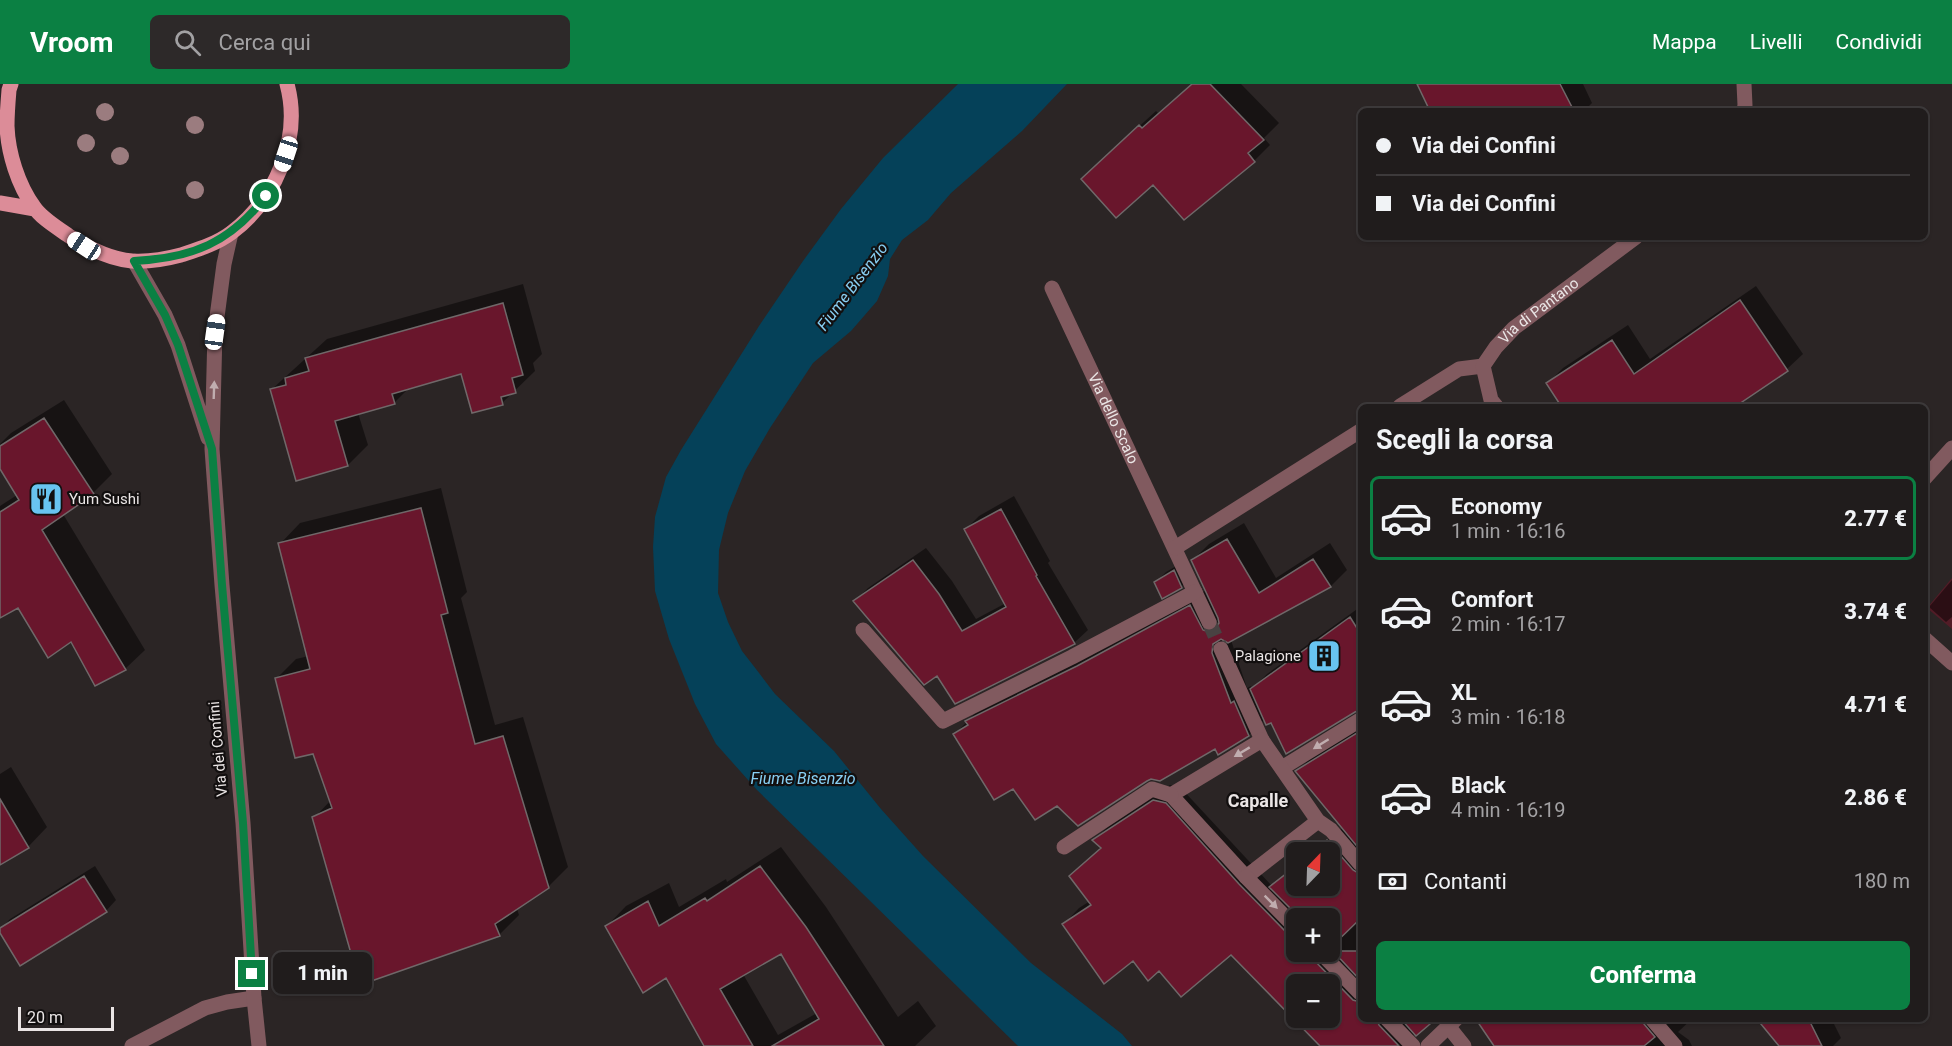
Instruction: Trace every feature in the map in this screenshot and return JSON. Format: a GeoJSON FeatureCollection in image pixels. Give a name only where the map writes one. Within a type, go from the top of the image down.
{"type":"FeatureCollection","features":[{"type":"Feature","properties":{"kind":"main road"},"geometry":{"type":"LineString","coordinates":[[7,91],[7,127],[11,154],[22,185],[35,209],[57,228],[84,246],[102,254],[134,261],[157,260],[191,252],[217,242],[231,233],[258,206],[272,186],[286,154],[291,120],[287,84]]}},
{"type":"Feature","properties":{"kind":"main road"},"geometry":{"type":"LineString","coordinates":[[0,203],[35,209]]}},
{"type":"Feature","properties":{"kind":"street"},"geometry":{"type":"LineString","coordinates":[[1744,84],[1744,108]]}},
{"type":"Feature","properties":{"kind":"street","name":"Via dei Confini"},"geometry":{"type":"LineString","coordinates":[[231,233],[224,264],[215,332],[212,449],[259,1046]]}},
{"type":"Feature","properties":{"kind":"street","name":"Via di Pantano"},"geometry":{"type":"LineString","coordinates":[[1483,366],[1496,347],[1514,328],[1632,240]]}},
{"type":"Feature","properties":{"kind":"street","name":"Via dei Confini"},"geometry":{"type":"LineString","coordinates":[[134,261],[165,315],[178,345],[212,449]]}},
{"type":"Feature","properties":{"kind":"street","name":"Via dello Scalo"},"geometry":{"type":"LineString","coordinates":[[1052,288],[1209,622]]}},
{"type":"Feature","properties":{"kind":"street"},"geometry":{"type":"LineString","coordinates":[[1403,404],[1459,369],[1483,366],[1491,400],[1494,404]]}},
{"type":"Feature","properties":{"kind":"street"},"geometry":{"type":"LineString","coordinates":[[1175,548],[1358,432]]}},
{"type":"Feature","properties":{"kind":"street"},"geometry":{"type":"LineString","coordinates":[[1928,475],[1952,448]]}},
{"type":"Feature","properties":{"kind":"street"},"geometry":{"type":"LineString","coordinates":[[863,630],[943,721],[1072,657],[1195,592]]}},
{"type":"Feature","properties":{"kind":"street"},"geometry":{"type":"LineString","coordinates":[[1928,642],[1952,663]]}},
{"type":"Feature","properties":{"kind":"street"},"geometry":{"type":"LineString","coordinates":[[1221,649],[1262,740],[1318,821],[1331,830],[1358,862]]}},
{"type":"Feature","properties":{"kind":"street"},"geometry":{"type":"LineString","coordinates":[[1282,768],[1358,721]]}},
{"type":"Feature","properties":{"kind":"street"},"geometry":{"type":"LineString","coordinates":[[1171,795],[1262,740]]}},
{"type":"Feature","properties":{"kind":"street"},"geometry":{"type":"LineString","coordinates":[[1064,847],[1152,789],[1171,795],[1286,918]]}},
{"type":"Feature","properties":{"kind":"street"},"geometry":{"type":"LineString","coordinates":[[1246,877],[1318,821]]}},
{"type":"Feature","properties":{"kind":"street"},"geometry":{"type":"LineString","coordinates":[[1330,962],[1358,991]]}},
{"type":"Feature","properties":{"kind":"street"},"geometry":{"type":"LineString","coordinates":[[132,1046],[205,1008],[254,998]]}},
{"type":"Feature","properties":{"kind":"street"},"geometry":{"type":"LineString","coordinates":[[1390,1022],[1413,1046]]}},
{"type":"Feature","properties":{"kind":"street"},"geometry":{"type":"LineString","coordinates":[[1428,1046],[1453,1022],[1464,1046]]}},
{"type":"Feature","properties":{"kind":"street"},"geometry":{"type":"LineString","coordinates":[[1654,1022],[1675,1046]]}},
{"type":"Feature","properties":{"kind":"shaded area"},"geometry":{"type":"Polygon","coordinates":[[[1952,578],[1952,629],[1928,607],[1952,578]]]}},
{"type":"Feature","properties":{"kind":"water","name":"Fiume Bisenzio"},"geometry":{"type":"Polygon","coordinates":[[[958,84],[1067,84],[1022,131],[951,193],[928,220],[902,240],[890,259],[888,276],[877,301],[851,331],[813,363],[745,471],[728,513],[719,550],[718,593],[728,622],[742,651],[775,694],[834,751],[923,856],[1031,963],[1122,1034],[1132,1046],[1018,1046],[757,790],[716,744],[695,704],[669,639],[655,591],[653,547],[655,517],[666,477],[681,450],[759,326],[841,209],[883,158],[958,84]]]}},
{"type":"Feature","properties":{"kind":"building"},"geometry":{"type":"Polygon","coordinates":[[[1192,84],[1210,84],[1264,140],[1248,153],[1255,162],[1184,220],[1153,185],[1116,218],[1081,179],[1139,125],[1142,128],[1192,84]]]}},
{"type":"Feature","properties":{"kind":"building"},"geometry":{"type":"Polygon","coordinates":[[[1417,84],[1560,84],[1572,108],[1429,108],[1417,84]]]}},
{"type":"Feature","properties":{"kind":"building"},"geometry":{"type":"Polygon","coordinates":[[[1740,300],[1788,371],[1739,404],[1560,404],[1546,383],[1612,340],[1634,374],[1740,300]]]}},
{"type":"Feature","properties":{"kind":"building"},"geometry":{"type":"Polygon","coordinates":[[[503,303],[523,375],[512,378],[516,393],[501,397],[503,405],[472,413],[461,374],[392,394],[395,404],[335,421],[348,466],[296,481],[270,389],[286,385],[285,378],[309,371],[305,358],[503,303]]]}},
{"type":"Feature","properties":{"kind":"building"},"geometry":{"type":"Polygon","coordinates":[[[44,418],[94,494],[42,530],[126,670],[95,686],[71,642],[48,658],[18,608],[0,618],[0,512],[19,500],[0,469],[0,446],[44,418]]]}},
{"type":"Feature","properties":{"kind":"building"},"geometry":{"type":"Polygon","coordinates":[[[421,508],[448,613],[441,615],[475,744],[503,736],[549,888],[495,924],[500,936],[360,985],[312,817],[332,808],[313,754],[295,758],[275,678],[310,669],[278,543],[421,508]]]}},
{"type":"Feature","properties":{"kind":"building"},"geometry":{"type":"Polygon","coordinates":[[[1001,509],[1075,644],[955,704],[937,676],[924,685],[853,601],[913,560],[939,594],[962,631],[1006,607],[964,529],[1001,509]]]}},
{"type":"Feature","properties":{"kind":"building"},"geometry":{"type":"Polygon","coordinates":[[[1227,539],[1259,593],[1313,559],[1331,587],[1228,643],[1221,639],[1213,644],[1212,653],[1231,703],[1234,701],[1249,736],[1218,755],[1215,749],[1160,781],[1151,779],[1147,781],[1078,826],[1057,806],[1035,820],[1013,789],[994,800],[953,734],[968,725],[965,721],[1077,666],[1190,605],[1203,630],[1214,631],[1219,623],[1218,618],[1191,560],[1227,539]]]}},
{"type":"Feature","properties":{"kind":"building"},"geometry":{"type":"Polygon","coordinates":[[[1174,570],[1182,588],[1162,599],[1154,582],[1174,570]]]}},
{"type":"Feature","properties":{"kind":"building"},"geometry":{"type":"Polygon","coordinates":[[[1350,617],[1358,630],[1358,711],[1286,754],[1271,723],[1266,725],[1250,689],[1350,617]]]}},
{"type":"Feature","properties":{"kind":"building"},"geometry":{"type":"Polygon","coordinates":[[[1358,732],[1358,848],[1295,771],[1358,732]]]}},
{"type":"Feature","properties":{"kind":"building"},"geometry":{"type":"Polygon","coordinates":[[[0,799],[29,848],[0,865],[0,799]]]}},
{"type":"Feature","properties":{"kind":"building"},"geometry":{"type":"Polygon","coordinates":[[[1153,800],[1166,803],[1286,932],[1286,962],[1316,962],[1328,974],[1286,974],[1286,1011],[1231,955],[1181,997],[1159,971],[1148,981],[1133,961],[1104,984],[1062,924],[1091,905],[1069,876],[1101,848],[1092,840],[1153,800]]]}},
{"type":"Feature","properties":{"kind":"building"},"geometry":{"type":"Polygon","coordinates":[[[1340,855],[1358,873],[1358,921],[1340,938],[1340,908],[1290,908],[1269,887],[1286,874],[1286,896],[1340,896],[1340,855]]]}},
{"type":"Feature","properties":{"kind":"building"},"geometry":{"type":"Polygon","coordinates":[[[760,866],[806,927],[884,1046],[772,1046],[819,1019],[781,954],[720,989],[753,1046],[704,1046],[666,978],[643,993],[605,926],[648,901],[659,926],[705,898],[707,901],[760,866]]]}},
{"type":"Feature","properties":{"kind":"building"},"geometry":{"type":"Polygon","coordinates":[[[84,876],[107,912],[20,966],[0,933],[0,928],[84,876]]]}},
{"type":"Feature","properties":{"kind":"building"},"geometry":{"type":"Polygon","coordinates":[[[1340,951],[1358,951],[1358,978],[1340,959],[1340,951]]]}},
{"type":"Feature","properties":{"kind":"building"},"geometry":{"type":"Polygon","coordinates":[[[1340,987],[1353,1000],[1358,1001],[1358,1022],[1378,1022],[1399,1046],[1320,1046],[1302,1028],[1340,1028],[1340,987]]]}},
{"type":"Feature","properties":{"kind":"building"},"geometry":{"type":"Polygon","coordinates":[[[1404,1022],[1432,1022],[1416,1036],[1404,1022]]]}},
{"type":"Feature","properties":{"kind":"building"},"geometry":{"type":"Polygon","coordinates":[[[1478,1022],[1643,1022],[1655,1037],[1644,1046],[1494,1046],[1478,1022]]]}},
{"type":"Feature","properties":{"kind":"building"},"geometry":{"type":"Polygon","coordinates":[[[1759,1022],[1810,1022],[1822,1046],[1779,1046],[1759,1022]]]}},
{"type":"Feature","properties":{"kind":"tunnel"},"geometry":{"type":"LineString","coordinates":[[1209,622],[1221,649]]}},
{"type":"Feature","properties":{"kind":"place","name":"Yum Sushi"},"geometry":{"type":"Point","coordinates":[46,499]}},
{"type":"Feature","properties":{"kind":"place","name":"Palagione"},"geometry":{"type":"Point","coordinates":[1324,656]}},
{"type":"Feature","properties":{"kind":"district","name":"Capalle"},"geometry":{"type":"Point","coordinates":[1258,801]}},
{"type":"Feature","properties":{"kind":"route"},"geometry":{"type":"LineString","coordinates":[[252,974],[243,823],[212,449],[178,345],[165,315],[134,261],[157,260],[217,242],[246,220],[266,196]]}}]}
